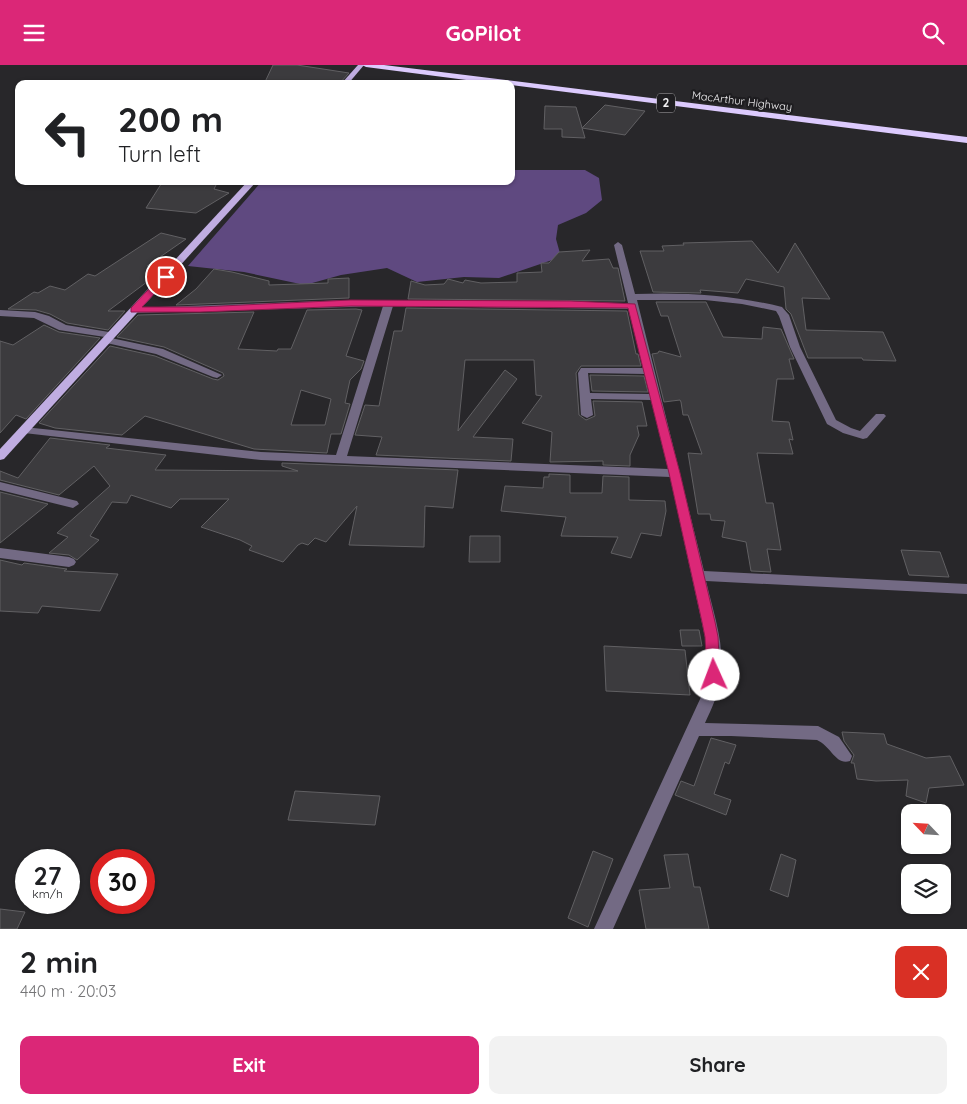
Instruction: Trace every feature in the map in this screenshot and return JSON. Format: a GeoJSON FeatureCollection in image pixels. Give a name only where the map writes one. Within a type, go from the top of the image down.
{"type":"FeatureCollection","features":[{"type":"Feature","properties":{"kind":"highway","name":"MacArthur Highway"},"geometry":{"type":"LineString","coordinates":[[366,65],[486,80]]}},
{"type":"Feature","properties":{"kind":"highway","name":"MacArthur Highway"},"geometry":{"type":"LineString","coordinates":[[515,84],[967,140]]}},
{"type":"Feature","properties":{"kind":"main road"},"geometry":{"type":"LineString","coordinates":[[348,80],[361,65]]}},
{"type":"Feature","properties":{"kind":"main road"},"geometry":{"type":"LineString","coordinates":[[0,456],[249,185]]}},
{"type":"Feature","properties":{"kind":"street"},"geometry":{"type":"LineString","coordinates":[[603,929],[709,697],[714,675],[712,637],[675,473],[618,245]]}},
{"type":"Feature","properties":{"kind":"street"},"geometry":{"type":"LineString","coordinates":[[134,310],[332,303],[571,303],[631,301],[684,296],[723,299],[780,309],[784,315],[794,347],[831,422],[848,431],[863,435],[880,415]]}},
{"type":"Feature","properties":{"kind":"street"},"geometry":{"type":"LineString","coordinates":[[340,460],[389,303]]}},
{"type":"Feature","properties":{"kind":"street"},"geometry":{"type":"LineString","coordinates":[[0,313],[35,315],[63,328],[108,337],[159,351],[217,375]]}},
{"type":"Feature","properties":{"kind":"street"},"geometry":{"type":"LineString","coordinates":[[587,415],[583,373],[585,371],[649,371]]}},
{"type":"Feature","properties":{"kind":"street"},"geometry":{"type":"LineString","coordinates":[[585,396],[655,397]]}},
{"type":"Feature","properties":{"kind":"street"},"geometry":{"type":"LineString","coordinates":[[24,430],[220,453],[340,460],[675,473]]}},
{"type":"Feature","properties":{"kind":"street"},"geometry":{"type":"LineString","coordinates":[[0,486],[73,504]]}},
{"type":"Feature","properties":{"kind":"street"},"geometry":{"type":"LineString","coordinates":[[0,553],[69,563]]}},
{"type":"Feature","properties":{"kind":"street"},"geometry":{"type":"LineString","coordinates":[[698,576],[967,589]]}},
{"type":"Feature","properties":{"kind":"street"},"geometry":{"type":"LineString","coordinates":[[694,731],[740,729],[818,733],[830,737],[838,743],[844,755]]}},
{"type":"Feature","properties":{"kind":"shaded area"},"geometry":{"type":"Polygon","coordinates":[[[515,170],[585,170],[599,178],[602,200],[586,213],[558,225],[556,239],[561,257],[499,278],[464,277],[417,282],[387,268],[341,275],[305,285],[244,272],[188,266],[259,185],[515,185],[515,170]]]}},
{"type":"Feature","properties":{"kind":"building"},"geometry":{"type":"Polygon","coordinates":[[[273,65],[297,65],[349,73],[343,80],[266,80],[273,65]]]}},
{"type":"Feature","properties":{"kind":"building"},"geometry":{"type":"Polygon","coordinates":[[[605,105],[645,111],[625,135],[582,128],[605,105]]]}},
{"type":"Feature","properties":{"kind":"building"},"geometry":{"type":"Polygon","coordinates":[[[545,106],[576,107],[585,138],[562,137],[562,129],[544,129],[545,106]]]}},
{"type":"Feature","properties":{"kind":"building"},"geometry":{"type":"Polygon","coordinates":[[[160,185],[216,185],[214,189],[229,193],[196,213],[146,208],[160,185]]]}},
{"type":"Feature","properties":{"kind":"building"},"geometry":{"type":"Polygon","coordinates":[[[161,233],[186,239],[147,266],[163,270],[108,311],[125,311],[108,330],[67,323],[50,314],[36,310],[8,309],[34,292],[38,293],[50,286],[65,290],[88,274],[95,276],[161,233]]]}},
{"type":"Feature","properties":{"kind":"building"},"geometry":{"type":"Polygon","coordinates":[[[752,241],[778,273],[795,243],[830,299],[802,298],[806,330],[883,332],[896,361],[863,360],[862,358],[808,358],[791,314],[786,309],[784,287],[746,279],[738,293],[700,290],[701,293],[653,292],[640,251],[664,251],[662,246],[684,245],[683,243],[752,241]]]}},
{"type":"Feature","properties":{"kind":"building"},"geometry":{"type":"Polygon","coordinates":[[[590,250],[582,261],[609,259],[613,268],[618,268],[625,301],[408,299],[411,281],[425,285],[444,284],[448,279],[463,283],[465,280],[481,283],[517,282],[517,273],[542,272],[541,263],[549,263],[559,252],[590,250]]]}},
{"type":"Feature","properties":{"kind":"building"},"geometry":{"type":"Polygon","coordinates":[[[214,269],[269,281],[269,285],[328,283],[328,279],[349,278],[349,298],[176,305],[196,289],[214,269]]]}},
{"type":"Feature","properties":{"kind":"building"},"geometry":{"type":"Polygon","coordinates":[[[656,302],[706,302],[723,337],[762,339],[763,327],[781,329],[794,359],[789,359],[794,379],[777,379],[772,421],[789,422],[793,440],[789,439],[793,454],[757,453],[766,503],[773,503],[781,550],[767,549],[771,572],[751,571],[746,542],[722,537],[725,521],[711,520],[710,514],[698,514],[688,453],[702,454],[688,415],[683,415],[680,400],[664,402],[652,354],[659,351],[681,357],[668,316],[661,316],[656,302]]]}},
{"type":"Feature","properties":{"kind":"building"},"geometry":{"type":"Polygon","coordinates":[[[406,308],[627,311],[636,354],[638,354],[641,366],[581,366],[576,373],[579,415],[586,420],[595,416],[593,401],[642,402],[647,426],[637,426],[639,435],[630,455],[630,466],[603,465],[603,461],[550,462],[552,432],[522,423],[542,396],[536,395],[534,360],[465,360],[458,431],[505,370],[517,379],[473,437],[513,439],[511,461],[376,455],[382,437],[355,435],[365,405],[379,406],[394,331],[402,331],[406,308]]]}},
{"type":"Feature","properties":{"kind":"building"},"geometry":{"type":"Polygon","coordinates":[[[307,310],[362,310],[346,356],[364,361],[361,369],[350,380],[345,403],[350,404],[341,434],[331,434],[327,453],[254,449],[145,416],[122,435],[55,428],[39,423],[110,346],[155,356],[213,379],[218,380],[224,376],[223,373],[164,347],[117,337],[138,315],[254,312],[238,349],[277,351],[278,349],[291,349],[307,310]],[[301,390],[291,425],[325,425],[331,399],[301,390]]]}},
{"type":"Feature","properties":{"kind":"building"},"geometry":{"type":"Polygon","coordinates":[[[44,325],[59,332],[100,338],[26,419],[16,415],[0,433],[0,341],[13,345],[44,325]]]}},
{"type":"Feature","properties":{"kind":"building"},"geometry":{"type":"Polygon","coordinates":[[[590,375],[644,376],[648,392],[592,391],[590,375]]]}},
{"type":"Feature","properties":{"kind":"building"},"geometry":{"type":"Polygon","coordinates":[[[50,438],[110,445],[106,448],[166,455],[155,470],[298,471],[282,466],[282,463],[458,470],[453,508],[425,506],[424,547],[349,545],[357,506],[326,542],[315,538],[308,545],[302,543],[283,562],[249,550],[252,546],[240,540],[201,527],[229,499],[180,499],[171,508],[131,495],[127,503],[112,502],[90,536],[99,540],[77,560],[69,555],[49,553],[68,537],[57,533],[110,486],[94,466],[59,495],[0,480],[0,471],[18,478],[50,438]]]}},
{"type":"Feature","properties":{"kind":"building"},"geometry":{"type":"Polygon","coordinates":[[[549,474],[570,475],[570,493],[602,493],[603,476],[629,477],[629,500],[665,501],[666,511],[661,536],[641,533],[631,558],[611,553],[618,537],[561,536],[566,517],[501,511],[505,486],[543,488],[544,477],[549,477],[549,474]]]}},
{"type":"Feature","properties":{"kind":"building"},"geometry":{"type":"Polygon","coordinates":[[[0,492],[48,504],[0,543],[0,492]]]}},
{"type":"Feature","properties":{"kind":"building"},"geometry":{"type":"Polygon","coordinates":[[[470,536],[500,536],[500,562],[469,562],[470,536]]]}},
{"type":"Feature","properties":{"kind":"building"},"geometry":{"type":"Polygon","coordinates":[[[901,550],[940,552],[949,577],[909,575],[901,550]]]}},
{"type":"Feature","properties":{"kind":"building"},"geometry":{"type":"Polygon","coordinates":[[[0,560],[22,565],[24,563],[67,569],[64,571],[118,574],[100,611],[42,606],[38,613],[0,611],[0,560]]]}},
{"type":"Feature","properties":{"kind":"building"},"geometry":{"type":"Polygon","coordinates":[[[680,630],[699,630],[702,646],[682,646],[680,630]]]}},
{"type":"Feature","properties":{"kind":"building"},"geometry":{"type":"Polygon","coordinates":[[[604,646],[685,650],[690,695],[606,691],[604,646]]]}},
{"type":"Feature","properties":{"kind":"building"},"geometry":{"type":"Polygon","coordinates":[[[842,732],[884,734],[887,744],[926,758],[950,756],[964,785],[929,788],[926,803],[906,796],[908,780],[876,781],[857,779],[854,763],[851,763],[854,755],[844,741],[842,732]]]}},
{"type":"Feature","properties":{"kind":"building"},"geometry":{"type":"Polygon","coordinates":[[[711,738],[736,745],[729,764],[725,762],[714,794],[731,800],[726,815],[675,795],[681,781],[694,786],[711,738]]]}},
{"type":"Feature","properties":{"kind":"building"},"geometry":{"type":"Polygon","coordinates":[[[295,791],[380,796],[375,825],[288,820],[295,791]]]}},
{"type":"Feature","properties":{"kind":"building"},"geometry":{"type":"Polygon","coordinates":[[[593,851],[613,859],[588,927],[568,918],[593,851]]]}},
{"type":"Feature","properties":{"kind":"building"},"geometry":{"type":"Polygon","coordinates":[[[688,854],[694,887],[700,887],[709,929],[646,929],[639,890],[670,888],[664,855],[688,854]]]}},
{"type":"Feature","properties":{"kind":"building"},"geometry":{"type":"Polygon","coordinates":[[[781,854],[796,860],[788,897],[770,890],[781,854]]]}},
{"type":"Feature","properties":{"kind":"building"},"geometry":{"type":"Polygon","coordinates":[[[0,909],[15,911],[15,914],[24,914],[17,929],[0,929],[0,909]]]}},
{"type":"Feature","properties":{"kind":"route"},"geometry":{"type":"LineString","coordinates":[[166,277],[134,310],[323,303],[571,303],[632,306],[675,473],[712,637],[714,675]]}}]}
